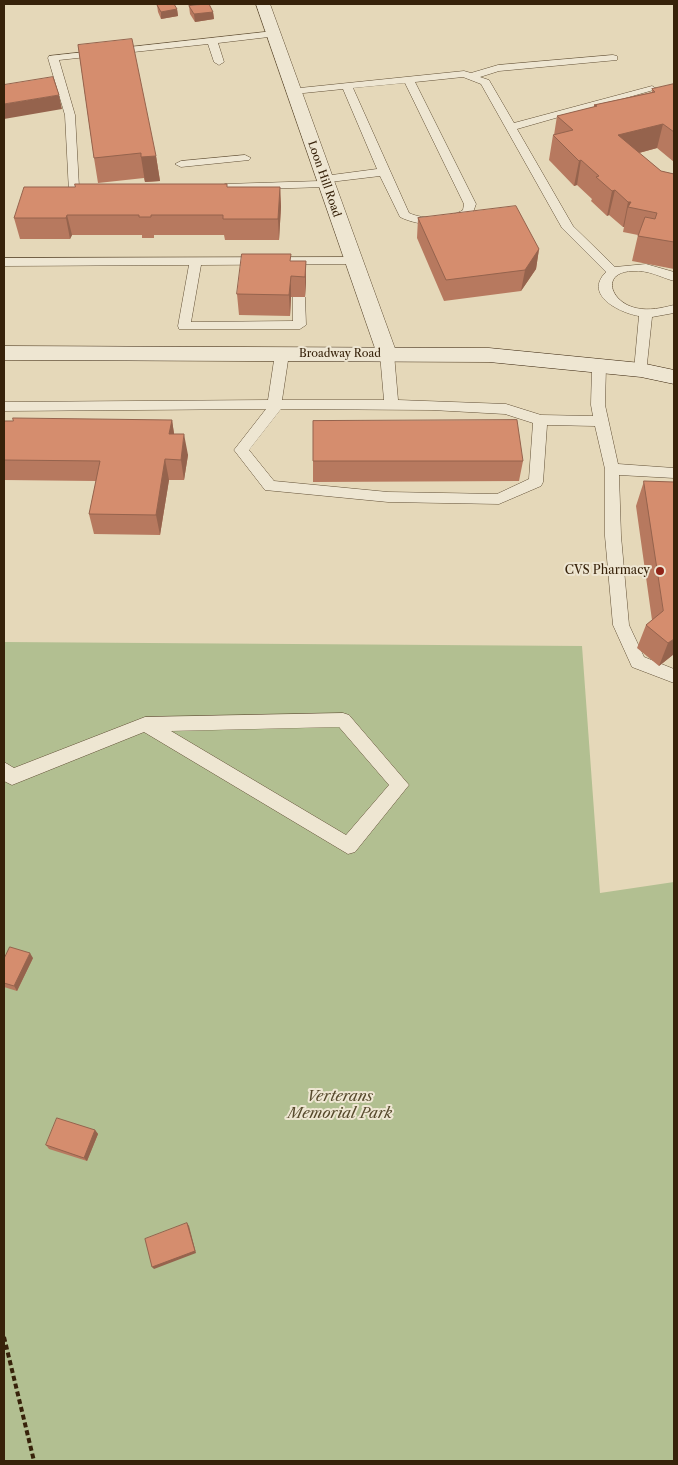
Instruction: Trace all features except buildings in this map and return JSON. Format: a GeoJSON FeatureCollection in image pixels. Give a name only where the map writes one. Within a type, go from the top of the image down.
{"type":"FeatureCollection","features":[{"type":"Feature","properties":{"kind":"street","name":"Loon Hill Road"},"geometry":{"type":"LineString","coordinates":[[263,4],[387,354]]}},
{"type":"Feature","properties":{"kind":"street","name":"Broadway Road"},"geometry":{"type":"LineString","coordinates":[[4,352],[489,355],[641,370],[674,377]]}},
{"type":"Feature","properties":{"kind":"lane"},"geometry":{"type":"LineString","coordinates":[[101,191],[73,190],[70,115],[53,58],[274,34]]}},
{"type":"Feature","properties":{"kind":"lane"},"geometry":{"type":"LineString","coordinates":[[212,41],[219,62]]}},
{"type":"Feature","properties":{"kind":"lane"},"geometry":{"type":"LineString","coordinates":[[294,91],[445,75],[472,76],[498,68],[613,58]]}},
{"type":"Feature","properties":{"kind":"lane"},"geometry":{"type":"LineString","coordinates":[[472,76],[485,82],[568,228],[614,272]]}},
{"type":"Feature","properties":{"kind":"lane"},"geometry":{"type":"LineString","coordinates":[[347,86],[404,215],[409,219],[418,221],[460,217],[468,214],[470,204],[408,79]]}},
{"type":"Feature","properties":{"kind":"lane"},"geometry":{"type":"LineString","coordinates":[[511,127],[652,90]]}},
{"type":"Feature","properties":{"kind":"lane"},"geometry":{"type":"LineString","coordinates":[[181,164],[245,158]]}},
{"type":"Feature","properties":{"kind":"lane"},"geometry":{"type":"LineString","coordinates":[[216,188],[325,182],[384,172]]}},
{"type":"Feature","properties":{"kind":"lane"},"geometry":{"type":"LineString","coordinates":[[299,260],[299,275]]}},
{"type":"Feature","properties":{"kind":"lane"},"geometry":{"type":"LineString","coordinates":[[196,261],[184,326],[300,325],[299,297]]}},
{"type":"Feature","properties":{"kind":"lane"},"geometry":{"type":"LineString","coordinates":[[4,262],[353,261]]}},
{"type":"Feature","properties":{"kind":"lane"},"geometry":{"type":"LineString","coordinates":[[674,277],[648,267],[635,266],[614,272],[607,278],[605,285],[606,293],[612,300],[627,309],[646,314],[674,309]]}},
{"type":"Feature","properties":{"kind":"lane"},"geometry":{"type":"LineString","coordinates":[[641,370],[646,314]]}},
{"type":"Feature","properties":{"kind":"lane"},"geometry":{"type":"LineString","coordinates":[[282,354],[274,408],[241,450],[270,486],[388,497],[499,498],[536,482],[540,420]]}},
{"type":"Feature","properties":{"kind":"lane"},"geometry":{"type":"LineString","coordinates":[[387,354],[391,405]]}},
{"type":"Feature","properties":{"kind":"lane"},"geometry":{"type":"LineString","coordinates":[[599,366],[598,404],[612,469],[613,536],[621,625],[638,662],[674,676]]}},
{"type":"Feature","properties":{"kind":"lane"},"geometry":{"type":"LineString","coordinates":[[4,407],[274,404],[391,405],[506,409],[540,420],[601,421]]}},
{"type":"Feature","properties":{"kind":"lane"},"geometry":{"type":"LineString","coordinates":[[612,469],[674,473]]}},
{"type":"Feature","properties":{"kind":"lane"},"geometry":{"type":"LineString","coordinates":[[4,770],[12,777],[145,724],[343,720],[400,785],[348,846],[145,724]]}},
{"type":"Feature","properties":{"kind":"path"},"geometry":{"type":"LineString","coordinates":[[4,1337],[34,1461]]}},
{"type":"Feature","properties":{"kind":"green space","name":"Verterans Memorial Park"},"geometry":{"type":"Polygon","coordinates":[[[4,642],[582,646],[600,893],[674,882],[674,1461],[4,1461],[4,642]]]}},
{"type":"Feature","properties":{"kind":"place","name":"CVS Pharmacy"},"geometry":{"type":"Point","coordinates":[660,571]}}]}
